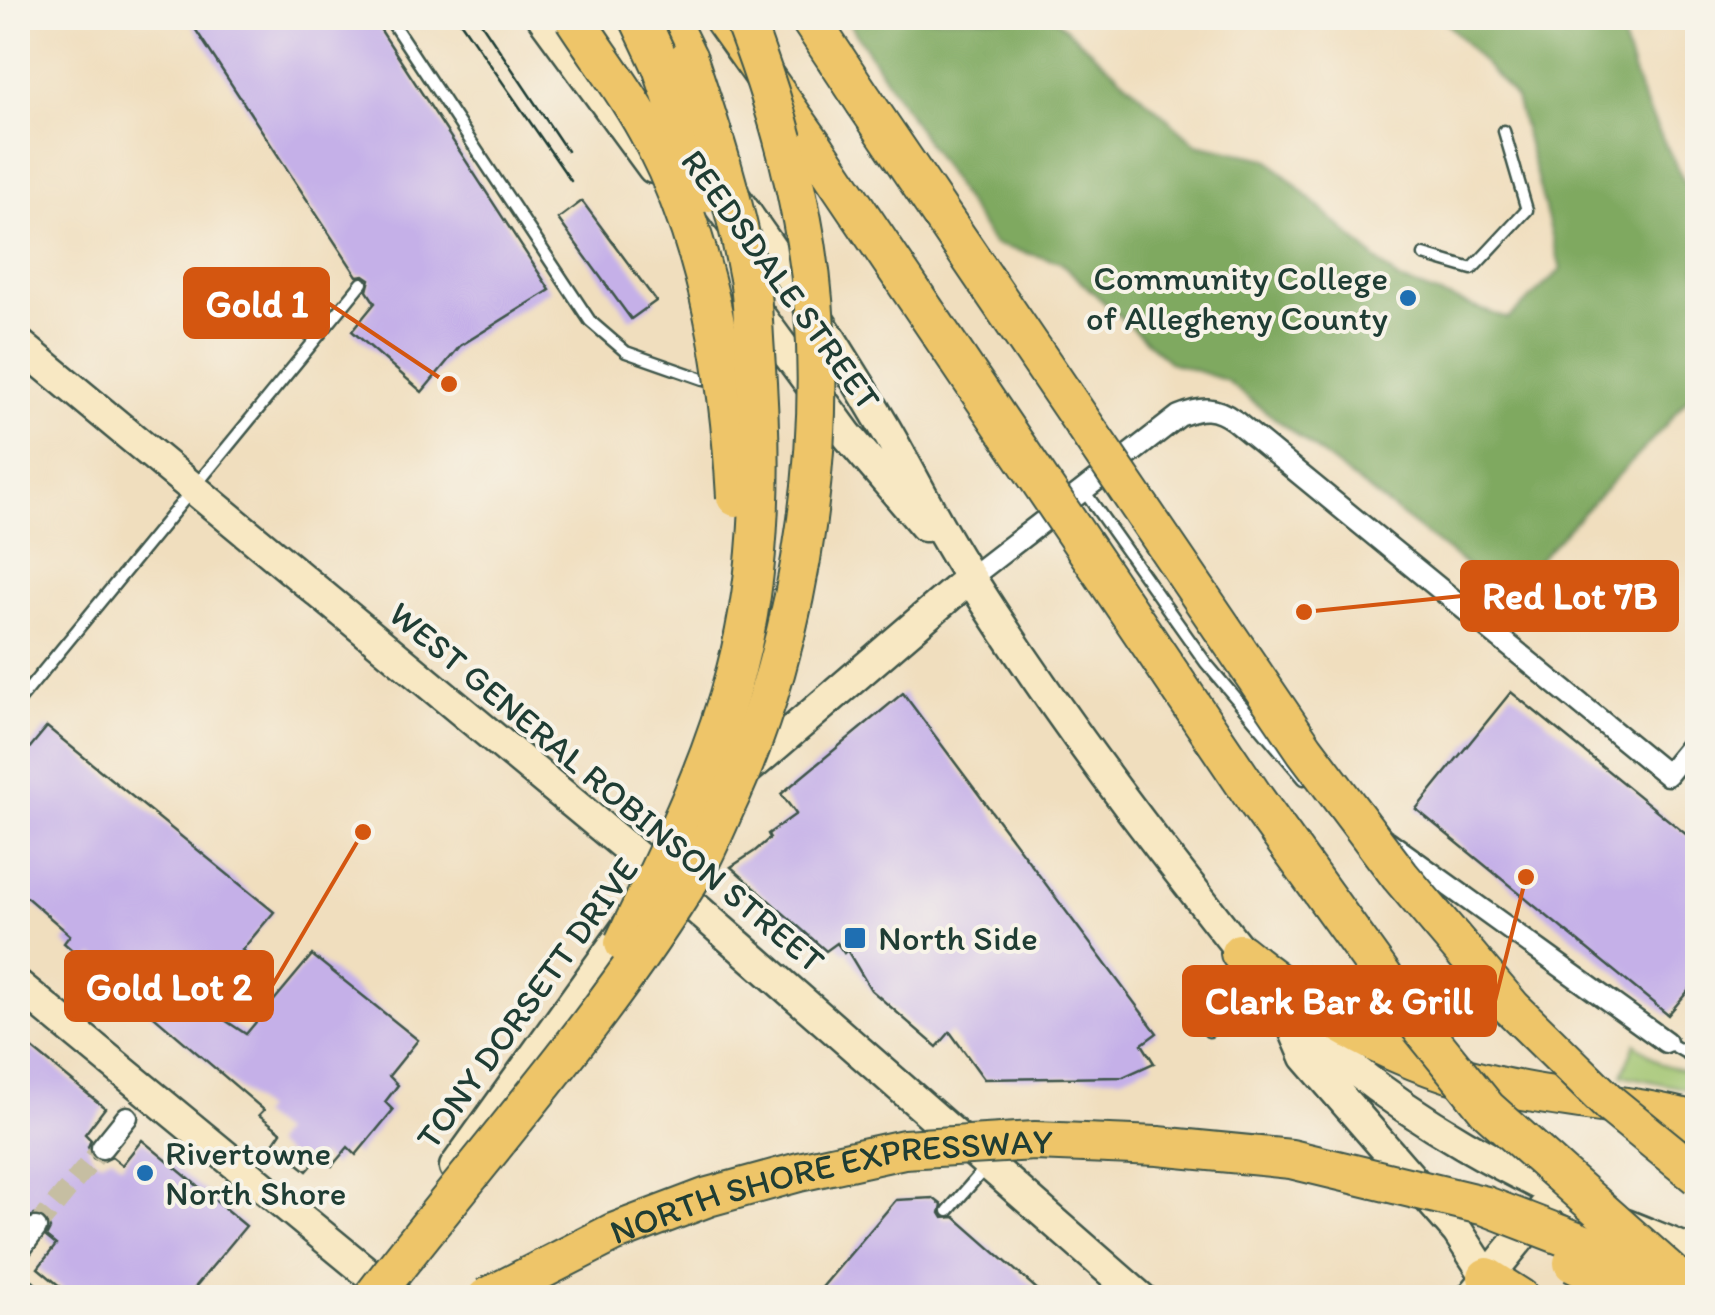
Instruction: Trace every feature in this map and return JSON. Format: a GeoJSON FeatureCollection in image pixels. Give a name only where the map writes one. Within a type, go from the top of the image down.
{"type":"FeatureCollection","features":[{"type":"Feature","properties":{"kind":"highway"},"geometry":{"type":"LineString","coordinates":[[460,1183],[612,953],[666,836],[703,732],[726,624],[738,522],[731,408],[712,303],[686,220],[653,140],[574,18]]}},
{"type":"Feature","properties":{"kind":"highway"},"geometry":{"type":"LineString","coordinates":[[624,945],[666,844],[700,746],[722,658],[736,527],[737,405],[721,260],[692,151],[662,67],[639,18]]}},
{"type":"Feature","properties":{"kind":"highway"},"geometry":{"type":"LineString","coordinates":[[377,1293],[574,1030],[624,945],[716,739],[737,667],[755,565],[760,425],[749,280],[714,135],[688,59],[668,18]]}},
{"type":"Feature","properties":{"kind":"highway"},"geometry":{"type":"LineString","coordinates":[[723,18],[1244,783],[1406,1010],[1487,1109],[1698,1291]]}},
{"type":"Feature","properties":{"kind":"highway"},"geometry":{"type":"LineString","coordinates":[[377,1293],[630,972],[697,866],[739,778],[777,675],[802,557],[814,438],[814,332],[803,222],[770,90],[743,18]]}},
{"type":"Feature","properties":{"kind":"highway"},"geometry":{"type":"LineString","coordinates":[[809,18],[1294,734],[1400,876],[1512,1008],[1610,1104],[1698,1176]]}},
{"type":"Feature","properties":{"kind":"highway"},"geometry":{"type":"LineString","coordinates":[[1240,953],[1292,996],[1357,1036],[1410,1061],[1500,1087],[1662,1112],[1698,1122]]}},
{"type":"Feature","properties":{"kind":"highway","name":"NORTH SHORE EXPRESSWAY"},"geometry":{"type":"LineString","coordinates":[[485,1298],[526,1272],[633,1223],[744,1184],[829,1162],[932,1143],[1033,1138],[1154,1144],[1272,1159],[1397,1190],[1504,1230],[1644,1298]]}},
{"type":"Feature","properties":{"kind":"highway","name":"NORTH SHORE EXPRESSWAY"},"geometry":{"type":"LineString","coordinates":[[485,1298],[613,1233],[708,1197],[904,1150],[1036,1141],[1158,1146],[1290,1158],[1486,1206],[1596,1246],[1698,1291]]}},
{"type":"Feature","properties":{"kind":"highway"},"geometry":{"type":"LineString","coordinates":[[1556,1193],[1698,1291]]}},
{"type":"Feature","properties":{"kind":"highway"},"geometry":{"type":"LineString","coordinates":[[1479,1287],[1520,1298]]}},
{"type":"Feature","properties":{"kind":"main road","name":"REEDSDALE STREET"},"geometry":{"type":"LineString","coordinates":[[543,18],[848,436],[970,578]]}},
{"type":"Feature","properties":{"kind":"main road","name":"REEDSDALE STREET"},"geometry":{"type":"LineString","coordinates":[[608,18],[777,258],[882,424],[970,578],[1119,796],[1275,993],[1348,1065],[1408,1110],[1484,1158],[1698,1254]]}},
{"type":"Feature","properties":{"kind":"main road","name":"WEST GENERAL ROBINSON STREET"},"geometry":{"type":"LineString","coordinates":[[18,343],[662,879],[1141,1298]]}},
{"type":"Feature","properties":{"kind":"main road","name":"TONY DORSETT DRIVE"},"geometry":{"type":"LineString","coordinates":[[377,1293],[662,879],[739,776],[970,578]]}},
{"type":"Feature","properties":{"kind":"main road"},"geometry":{"type":"LineString","coordinates":[[18,986],[377,1293]]}},
{"type":"Feature","properties":{"kind":"main road","name":"REEDSDALE STREET"},"geometry":{"type":"LineString","coordinates":[[1275,993],[1306,1056],[1458,1232],[1479,1287]]}},
{"type":"Feature","properties":{"kind":"main road"},"geometry":{"type":"LineString","coordinates":[[1479,1287],[1556,1193]]}},
{"type":"Feature","properties":{"kind":"street"},"geometry":{"type":"LineString","coordinates":[[970,578],[1178,416],[1200,408],[1224,412],[1667,775],[1698,737]]}},
{"type":"Feature","properties":{"kind":"street"},"geometry":{"type":"LineString","coordinates":[[1313,786],[1666,1042]]}},
{"type":"Feature","properties":{"kind":"street"},"geometry":{"type":"LineString","coordinates":[[102,1148],[128,1117]]}},
{"type":"Feature","properties":{"kind":"street"},"geometry":{"type":"LineString","coordinates":[[18,1252],[36,1228]]}},
{"type":"Feature","properties":{"kind":"street"},"geometry":{"type":"LineString","coordinates":[[18,1283],[35,1298]]}},
{"type":"Feature","properties":{"kind":"lane"},"geometry":{"type":"LineString","coordinates":[[389,18],[590,321],[626,352],[704,379]]}},
{"type":"Feature","properties":{"kind":"lane"},"geometry":{"type":"LineString","coordinates":[[1424,255],[1472,268],[1527,210],[1504,131]]}},
{"type":"Feature","properties":{"kind":"lane"},"geometry":{"type":"LineString","coordinates":[[18,702],[362,283]]}},
{"type":"Feature","properties":{"kind":"lane"},"geometry":{"type":"LineString","coordinates":[[1083,490],[1206,662],[1313,786]]}},
{"type":"Feature","properties":{"kind":"lane"},"geometry":{"type":"LineString","coordinates":[[1209,1031],[1275,993]]}},
{"type":"Feature","properties":{"kind":"lane"},"geometry":{"type":"LineString","coordinates":[[1666,1042],[1698,1060]]}},
{"type":"Feature","properties":{"kind":"lane"},"geometry":{"type":"LineString","coordinates":[[948,1210],[990,1164]]}},
{"type":"Feature","properties":{"kind":"green space","name":"Community College of Allegheny County"},"geometry":{"type":"Polygon","coordinates":[[[846,18],[1054,18],[1196,144],[1267,159],[1398,280],[1508,319],[1561,270],[1516,98],[1442,18],[1616,18],[1642,98],[1697,207],[1697,387],[1505,595],[1225,380],[1169,362],[1060,262],[993,244],[846,18]]]}},
{"type":"Feature","properties":{"kind":"green space"},"geometry":{"type":"Polygon","coordinates":[[[1635,1043],[1661,1064],[1697,1075],[1697,1091],[1622,1075],[1635,1043]]]}},
{"type":"Feature","properties":{"kind":"building"},"geometry":{"type":"Polygon","coordinates":[[[188,18],[373,18],[550,290],[460,346],[422,392],[352,331],[375,303],[367,291],[370,279],[357,276],[188,18]]]}},
{"type":"Feature","properties":{"kind":"building"},"geometry":{"type":"Polygon","coordinates":[[[582,201],[656,301],[631,319],[558,219],[582,201]]]}},
{"type":"Feature","properties":{"kind":"building"},"geometry":{"type":"Polygon","coordinates":[[[1511,692],[1698,844],[1698,979],[1668,1015],[1416,809],[1511,692]]]}},
{"type":"Feature","properties":{"kind":"building"},"geometry":{"type":"Polygon","coordinates":[[[903,693],[1157,1033],[1142,1044],[1154,1063],[1123,1077],[984,1079],[950,1032],[937,1047],[871,990],[847,950],[844,953],[837,943],[826,951],[731,867],[796,814],[781,794],[903,693]]]}},
{"type":"Feature","properties":{"kind":"building"},"geometry":{"type":"Polygon","coordinates":[[[47,727],[274,912],[242,950],[250,957],[208,1009],[246,1034],[312,955],[418,1040],[389,1076],[398,1085],[385,1102],[393,1110],[356,1155],[348,1147],[332,1166],[321,1155],[307,1171],[273,1144],[281,1132],[259,1115],[264,1110],[142,1006],[146,1002],[95,955],[87,963],[64,943],[70,935],[18,890],[18,762],[47,727]]]}},
{"type":"Feature","properties":{"kind":"building"},"geometry":{"type":"Polygon","coordinates":[[[18,1037],[105,1108],[85,1134],[91,1140],[88,1147],[93,1158],[101,1162],[112,1157],[122,1165],[142,1140],[246,1226],[186,1298],[74,1298],[38,1268],[56,1245],[46,1237],[50,1229],[45,1218],[37,1214],[26,1219],[18,1212],[18,1037]]]}},
{"type":"Feature","properties":{"kind":"building"},"geometry":{"type":"Polygon","coordinates":[[[933,1198],[942,1205],[943,1218],[955,1217],[1047,1298],[813,1298],[896,1200],[933,1198]]]}},
{"type":"Feature","properties":{"kind":"tunnel"},"geometry":{"type":"LineString","coordinates":[[36,1228],[102,1148]]}},
{"type":"Feature","properties":{"kind":"tram line"},"geometry":{"type":"LineString","coordinates":[[458,18],[571,181]]}},
{"type":"Feature","properties":{"kind":"tram line"},"geometry":{"type":"LineString","coordinates":[[478,18],[567,151]]}},
{"type":"Feature","properties":{"kind":"place","name":"Community College of Allegheny County"},"geometry":{"type":"Point","coordinates":[1408,298]}},
{"type":"Feature","properties":{"kind":"place","name":"Gold 1"},"geometry":{"type":"Point","coordinates":[449,384]}},
{"type":"Feature","properties":{"kind":"place","name":"Red Lot 7B"},"geometry":{"type":"Point","coordinates":[1304,612]}},
{"type":"Feature","properties":{"kind":"place","name":"Gold Lot 2"},"geometry":{"type":"Point","coordinates":[363,832]}},
{"type":"Feature","properties":{"kind":"place","name":"Clark Bar & Grill"},"geometry":{"type":"Point","coordinates":[1526,877]}},
{"type":"Feature","properties":{"kind":"place","name":"North Side"},"geometry":{"type":"Point","coordinates":[855,938]}},
{"type":"Feature","properties":{"kind":"place","name":"Rivertowne North Shore"},"geometry":{"type":"Point","coordinates":[145,1173]}}]}
